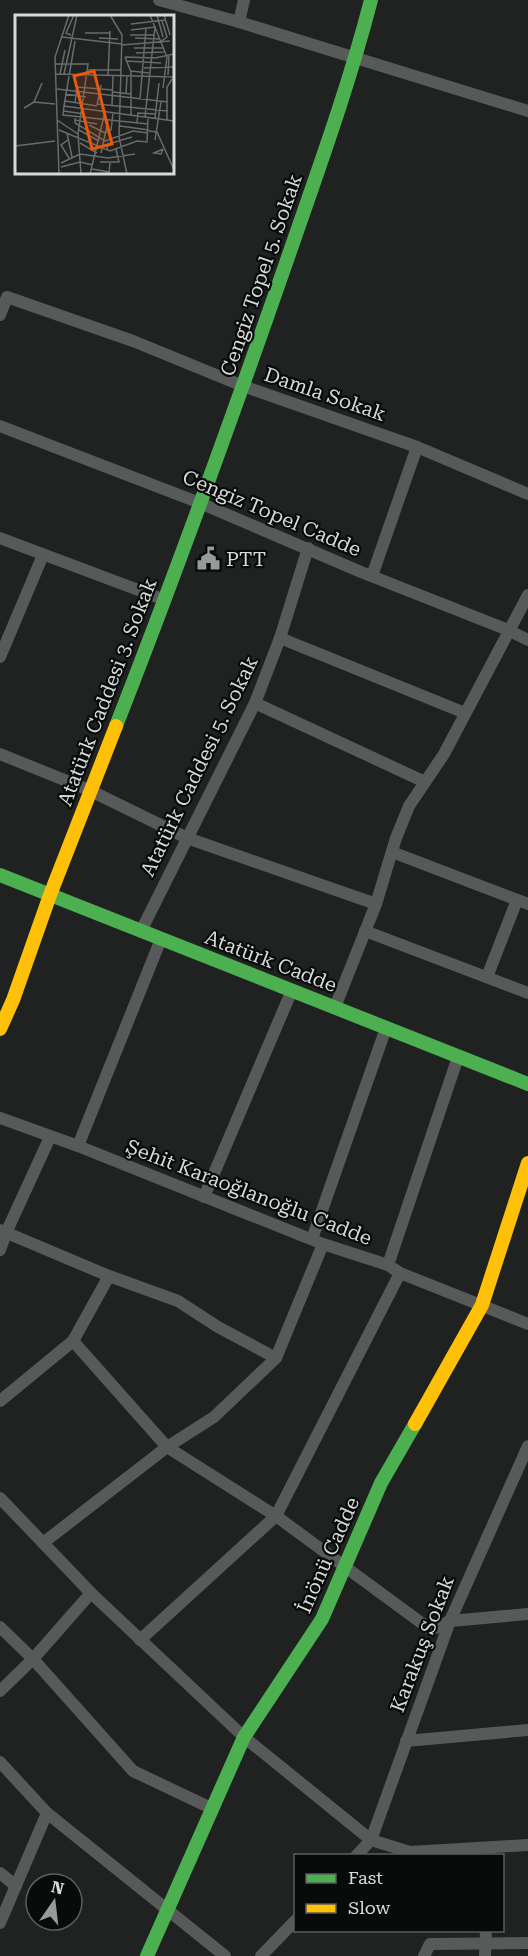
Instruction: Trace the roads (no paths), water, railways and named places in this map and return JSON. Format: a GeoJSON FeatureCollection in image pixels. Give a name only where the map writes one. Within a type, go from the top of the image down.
{"type":"FeatureCollection","features":[{"type":"Feature","properties":{"kind":"street"},"geometry":{"type":"LineString","coordinates":[[159,0],[528,111]]}},
{"type":"Feature","properties":{"kind":"street"},"geometry":{"type":"LineString","coordinates":[[238,22],[244,0]]}},
{"type":"Feature","properties":{"kind":"street","name":"Cengiz Topel 5. Sokak"},"geometry":{"type":"LineString","coordinates":[[200,503],[243,386],[356,58],[371,0]]}},
{"type":"Feature","properties":{"kind":"street","name":"Damla Sokak"},"geometry":{"type":"LineString","coordinates":[[0,315],[7,297],[133,341],[243,386],[417,447],[528,494]]}},
{"type":"Feature","properties":{"kind":"street","name":"Cengiz Topel Cadde"},"geometry":{"type":"LineString","coordinates":[[0,426],[200,503],[528,640]]}},
{"type":"Feature","properties":{"kind":"street"},"geometry":{"type":"LineString","coordinates":[[372,576],[417,447]]}},
{"type":"Feature","properties":{"kind":"street","name":"Atatürk Caddesi 3. Sokak"},"geometry":{"type":"LineString","coordinates":[[1,1025],[89,790],[165,600],[200,503]]}},
{"type":"Feature","properties":{"kind":"street"},"geometry":{"type":"LineString","coordinates":[[0,538],[165,600]]}},
{"type":"Feature","properties":{"kind":"street","name":"Atatürk Caddesi 5. Sokak"},"geometry":{"type":"LineString","coordinates":[[141,931],[255,703],[280,638],[308,548]]}},
{"type":"Feature","properties":{"kind":"street"},"geometry":{"type":"LineString","coordinates":[[0,657],[44,555]]}},
{"type":"Feature","properties":{"kind":"street"},"geometry":{"type":"LineString","coordinates":[[335,1007],[376,904],[409,806],[444,754],[528,595]]}},
{"type":"Feature","properties":{"kind":"street"},"geometry":{"type":"LineString","coordinates":[[280,638],[465,713]]}},
{"type":"Feature","properties":{"kind":"street"},"geometry":{"type":"LineString","coordinates":[[255,703],[425,782]]}},
{"type":"Feature","properties":{"kind":"street"},"geometry":{"type":"LineString","coordinates":[[0,754],[89,790],[187,838],[376,904]]}},
{"type":"Feature","properties":{"kind":"street"},"geometry":{"type":"LineString","coordinates":[[392,852],[522,902],[487,977]]}},
{"type":"Feature","properties":{"kind":"street","name":"Atatürk Cadde"},"geometry":{"type":"LineString","coordinates":[[0,875],[528,1084]]}},
{"type":"Feature","properties":{"kind":"street"},"geometry":{"type":"LineString","coordinates":[[365,931],[528,993]]}},
{"type":"Feature","properties":{"kind":"street"},"geometry":{"type":"LineString","coordinates":[[78,1146],[161,939]]}},
{"type":"Feature","properties":{"kind":"street"},"geometry":{"type":"LineString","coordinates":[[204,1197],[292,990]]}},
{"type":"Feature","properties":{"kind":"street"},"geometry":{"type":"LineString","coordinates":[[43,1543],[167,1447],[214,1417],[276,1358],[317,1242],[386,1028]]}},
{"type":"Feature","properties":{"kind":"street"},"geometry":{"type":"LineString","coordinates":[[388,1265],[458,1057]]}},
{"type":"Feature","properties":{"kind":"street","name":"Şehit Karaoğlanoğlu Cadde"},"geometry":{"type":"LineString","coordinates":[[0,1118],[78,1146],[317,1242],[388,1265],[400,1273],[528,1324]]}},
{"type":"Feature","properties":{"kind":"street"},"geometry":{"type":"LineString","coordinates":[[0,1250],[3,1231],[50,1137]]}},
{"type":"Feature","properties":{"kind":"street","name":"İnönü Cadde"},"geometry":{"type":"LineString","coordinates":[[147,1956],[244,1737],[322,1619],[381,1483],[482,1305],[528,1163]]}},
{"type":"Feature","properties":{"kind":"street"},"geometry":{"type":"LineString","coordinates":[[3,1231],[109,1276],[178,1300],[218,1327],[276,1358]]}},
{"type":"Feature","properties":{"kind":"street"},"geometry":{"type":"LineString","coordinates":[[140,1640],[276,1516],[400,1273]]}},
{"type":"Feature","properties":{"kind":"street"},"geometry":{"type":"LineString","coordinates":[[0,1401],[73,1341],[109,1276]]}},
{"type":"Feature","properties":{"kind":"street"},"geometry":{"type":"LineString","coordinates":[[73,1341],[167,1447],[276,1516],[431,1630],[450,1620],[528,1614]]}},
{"type":"Feature","properties":{"kind":"street","name":"Karakuş Sokak"},"geometry":{"type":"LineString","coordinates":[[358,1854],[371,1840],[450,1620],[528,1446]]}},
{"type":"Feature","properties":{"kind":"street"},"geometry":{"type":"LineString","coordinates":[[0,1498],[91,1593],[244,1737],[371,1840],[410,1852],[488,1852],[528,1845]]}},
{"type":"Feature","properties":{"kind":"street"},"geometry":{"type":"LineString","coordinates":[[0,1691],[33,1659],[91,1593]]}},
{"type":"Feature","properties":{"kind":"street"},"geometry":{"type":"LineString","coordinates":[[0,1627],[33,1659],[134,1771],[213,1809]]}},
{"type":"Feature","properties":{"kind":"street"},"geometry":{"type":"LineString","coordinates":[[406,1741],[528,1730]]}},
{"type":"Feature","properties":{"kind":"street"},"geometry":{"type":"LineString","coordinates":[[0,1762],[47,1813],[225,1956]]}},
{"type":"Feature","properties":{"kind":"street"},"geometry":{"type":"LineString","coordinates":[[0,1923],[47,1813]]}},
{"type":"Feature","properties":{"kind":"street"},"geometry":{"type":"LineString","coordinates":[[0,1873],[16,1886]]}},
{"type":"Feature","properties":{"kind":"street"},"geometry":{"type":"LineString","coordinates":[[261,1956],[294,1922]]}},
{"type":"Feature","properties":{"kind":"street"},"geometry":{"type":"LineString","coordinates":[[424,1956],[430,1944],[528,1942]]}},
{"type":"Feature","properties":{"kind":"place","name":"PTT"},"geometry":{"type":"Point","coordinates":[208,559]}}]}
